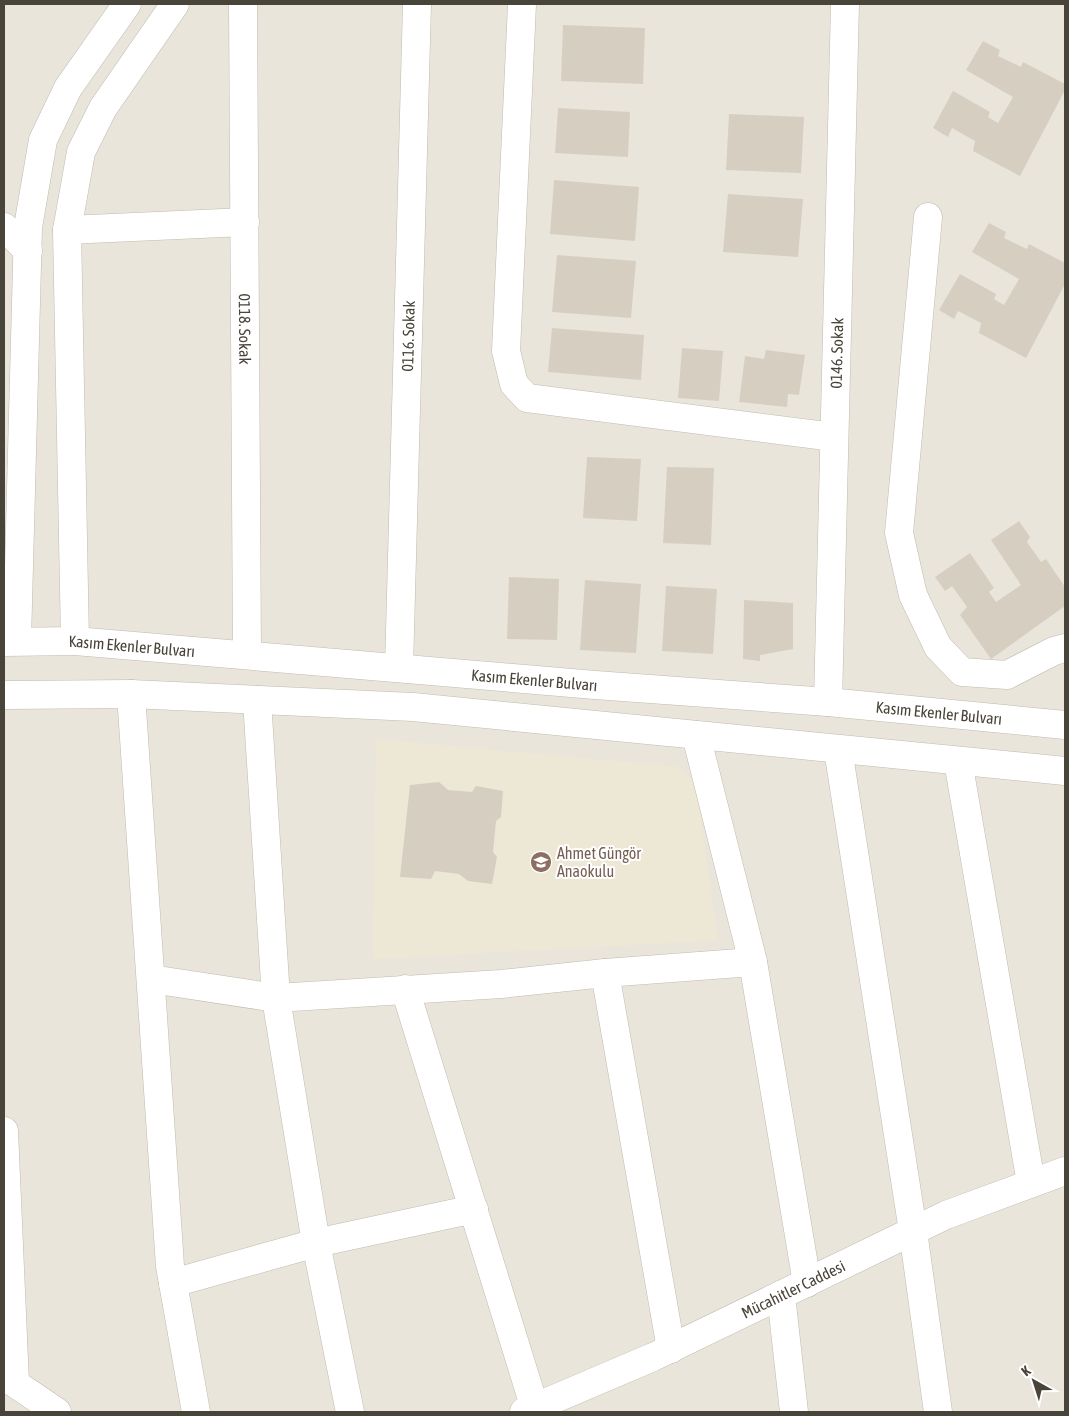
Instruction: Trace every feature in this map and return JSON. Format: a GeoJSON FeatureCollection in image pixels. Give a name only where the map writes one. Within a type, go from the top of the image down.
{"type":"FeatureCollection","features":[{"type":"Feature","properties":{"kind":"street"},"geometry":{"type":"LineString","coordinates":[[10,642],[28,227],[43,140],[68,88],[127,4]]}},
{"type":"Feature","properties":{"kind":"street"},"geometry":{"type":"LineString","coordinates":[[75,641],[67,230],[81,152],[103,108],[175,4]]}},
{"type":"Feature","properties":{"kind":"street","name":"0118. Sokak"},"geometry":{"type":"LineString","coordinates":[[243,4],[247,654]]}},
{"type":"Feature","properties":{"kind":"street","name":"0116. Sokak"},"geometry":{"type":"LineString","coordinates":[[400,668],[417,4]]}},
{"type":"Feature","properties":{"kind":"street"},"geometry":{"type":"LineString","coordinates":[[522,4],[506,351],[514,384],[527,398],[834,438]]}},
{"type":"Feature","properties":{"kind":"street","name":"0146. Sokak"},"geometry":{"type":"LineString","coordinates":[[828,702],[845,4]]}},
{"type":"Feature","properties":{"kind":"street"},"geometry":{"type":"LineString","coordinates":[[928,217],[899,533],[913,595],[938,647],[962,672],[1007,675],[1054,651],[1065,648]]}},
{"type":"Feature","properties":{"kind":"street"},"geometry":{"type":"LineString","coordinates":[[67,230],[245,222]]}},
{"type":"Feature","properties":{"kind":"street"},"geometry":{"type":"LineString","coordinates":[[4,227],[28,251]]}},
{"type":"Feature","properties":{"kind":"street","name":"Kasım Ekenler Bulvarı"},"geometry":{"type":"LineString","coordinates":[[10,642],[75,641],[247,654],[828,702],[1065,725]]}},
{"type":"Feature","properties":{"kind":"street"},"geometry":{"type":"LineString","coordinates":[[4,695],[131,694],[413,707],[1065,771]]}},
{"type":"Feature","properties":{"kind":"street"},"geometry":{"type":"LineString","coordinates":[[131,694],[169,1256],[196,1412]]}},
{"type":"Feature","properties":{"kind":"street"},"geometry":{"type":"LineString","coordinates":[[258,700],[276,998],[316,1242],[350,1412]]}},
{"type":"Feature","properties":{"kind":"street"},"geometry":{"type":"LineString","coordinates":[[696,735],[753,962],[807,1283]]}},
{"type":"Feature","properties":{"kind":"street"},"geometry":{"type":"LineString","coordinates":[[838,749],[913,1231],[938,1412]]}},
{"type":"Feature","properties":{"kind":"street"},"geometry":{"type":"LineString","coordinates":[[958,760],[1031,1183]]}},
{"type":"Feature","properties":{"kind":"street"},"geometry":{"type":"LineString","coordinates":[[151,979],[276,998],[501,984],[605,973],[753,962]]}},
{"type":"Feature","properties":{"kind":"street"},"geometry":{"type":"LineString","coordinates":[[605,973],[671,1349]]}},
{"type":"Feature","properties":{"kind":"street"},"geometry":{"type":"LineString","coordinates":[[406,989],[474,1209],[531,1411]]}},
{"type":"Feature","properties":{"kind":"street"},"geometry":{"type":"LineString","coordinates":[[4,1131],[9,1379],[57,1412]]}},
{"type":"Feature","properties":{"kind":"street","name":"Mücahitler Caddesi"},"geometry":{"type":"LineString","coordinates":[[531,1411],[671,1349],[946,1215],[1065,1170]]}},
{"type":"Feature","properties":{"kind":"street"},"geometry":{"type":"LineString","coordinates":[[173,1283],[316,1242],[474,1209]]}},
{"type":"Feature","properties":{"kind":"street"},"geometry":{"type":"LineString","coordinates":[[781,1295],[794,1412]]}},
{"type":"Feature","properties":{"kind":"shaded area"},"geometry":{"type":"Polygon","coordinates":[[[4,4],[1065,4],[1065,1412],[4,1412],[4,4]]]}},
{"type":"Feature","properties":{"kind":"shaded area","name":"Ahmet Güngör Anaokulu"},"geometry":{"type":"Polygon","coordinates":[[[376,739],[679,767],[696,784],[718,940],[373,959],[376,739]]]}},
{"type":"Feature","properties":{"kind":"building"},"geometry":{"type":"Polygon","coordinates":[[[563,25],[645,28],[643,84],[561,81],[563,25]]]}},
{"type":"Feature","properties":{"kind":"building"},"geometry":{"type":"Polygon","coordinates":[[[983,41],[1000,50],[998,56],[1021,67],[1023,62],[1065,84],[1065,90],[1020,176],[973,151],[975,141],[952,128],[948,137],[933,128],[953,91],[990,112],[988,117],[998,123],[1013,97],[966,70],[983,41]]]}},
{"type":"Feature","properties":{"kind":"building"},"geometry":{"type":"Polygon","coordinates":[[[558,108],[630,112],[628,157],[555,153],[558,108]]]}},
{"type":"Feature","properties":{"kind":"building"},"geometry":{"type":"Polygon","coordinates":[[[729,114],[804,117],[801,173],[726,170],[729,114]]]}},
{"type":"Feature","properties":{"kind":"building"},"geometry":{"type":"Polygon","coordinates":[[[554,180],[639,187],[635,241],[550,234],[554,180]]]}},
{"type":"Feature","properties":{"kind":"building"},"geometry":{"type":"Polygon","coordinates":[[[728,194],[803,199],[798,257],[723,252],[728,194]]]}},
{"type":"Feature","properties":{"kind":"building"},"geometry":{"type":"Polygon","coordinates":[[[989,223],[1006,232],[1004,238],[1027,249],[1029,244],[1065,263],[1065,284],[1026,358],[979,333],[981,323],[958,311],[954,319],[939,310],[960,274],[996,294],[994,299],[1004,305],[1019,279],[972,252],[989,223]]]}},
{"type":"Feature","properties":{"kind":"building"},"geometry":{"type":"Polygon","coordinates":[[[557,255],[636,261],[631,318],[552,312],[557,255]]]}},
{"type":"Feature","properties":{"kind":"building"},"geometry":{"type":"Polygon","coordinates":[[[552,328],[644,335],[641,380],[548,372],[552,328]]]}},
{"type":"Feature","properties":{"kind":"building"},"geometry":{"type":"Polygon","coordinates":[[[682,348],[723,351],[719,401],[678,398],[682,348]]]}},
{"type":"Feature","properties":{"kind":"building"},"geometry":{"type":"Polygon","coordinates":[[[766,350],[805,355],[799,395],[788,394],[787,407],[739,402],[745,356],[764,359],[766,350]]]}},
{"type":"Feature","properties":{"kind":"building"},"geometry":{"type":"Polygon","coordinates":[[[587,457],[641,459],[637,521],[583,518],[587,457]]]}},
{"type":"Feature","properties":{"kind":"building"},"geometry":{"type":"Polygon","coordinates":[[[667,467],[714,468],[711,545],[663,543],[667,467]]]}},
{"type":"Feature","properties":{"kind":"building"},"geometry":{"type":"Polygon","coordinates":[[[1019,521],[1030,537],[1027,542],[1041,562],[1046,559],[1065,587],[1065,606],[991,659],[960,615],[967,607],[952,586],[945,591],[935,577],[970,553],[994,588],[989,592],[996,602],[1021,585],[991,540],[1019,521]]]}},
{"type":"Feature","properties":{"kind":"building"},"geometry":{"type":"Polygon","coordinates":[[[509,577],[559,579],[557,640],[507,639],[509,577]]]}},
{"type":"Feature","properties":{"kind":"building"},"geometry":{"type":"Polygon","coordinates":[[[585,580],[641,584],[636,653],[580,650],[585,580]]]}},
{"type":"Feature","properties":{"kind":"building"},"geometry":{"type":"Polygon","coordinates":[[[666,586],[717,589],[713,654],[662,651],[666,586]]]}},
{"type":"Feature","properties":{"kind":"building"},"geometry":{"type":"Polygon","coordinates":[[[744,600],[793,603],[793,649],[760,655],[760,661],[743,659],[744,600]]]}},
{"type":"Feature","properties":{"kind":"building"},"geometry":{"type":"Polygon","coordinates":[[[439,782],[448,790],[472,792],[476,786],[503,791],[501,817],[496,821],[493,852],[497,857],[492,884],[468,881],[459,874],[435,871],[431,879],[400,877],[410,785],[439,782]]]}},
{"type":"Feature","properties":{"kind":"place","name":"Ahmet Güngör Anaokulu"},"geometry":{"type":"Point","coordinates":[541,862]}}]}
